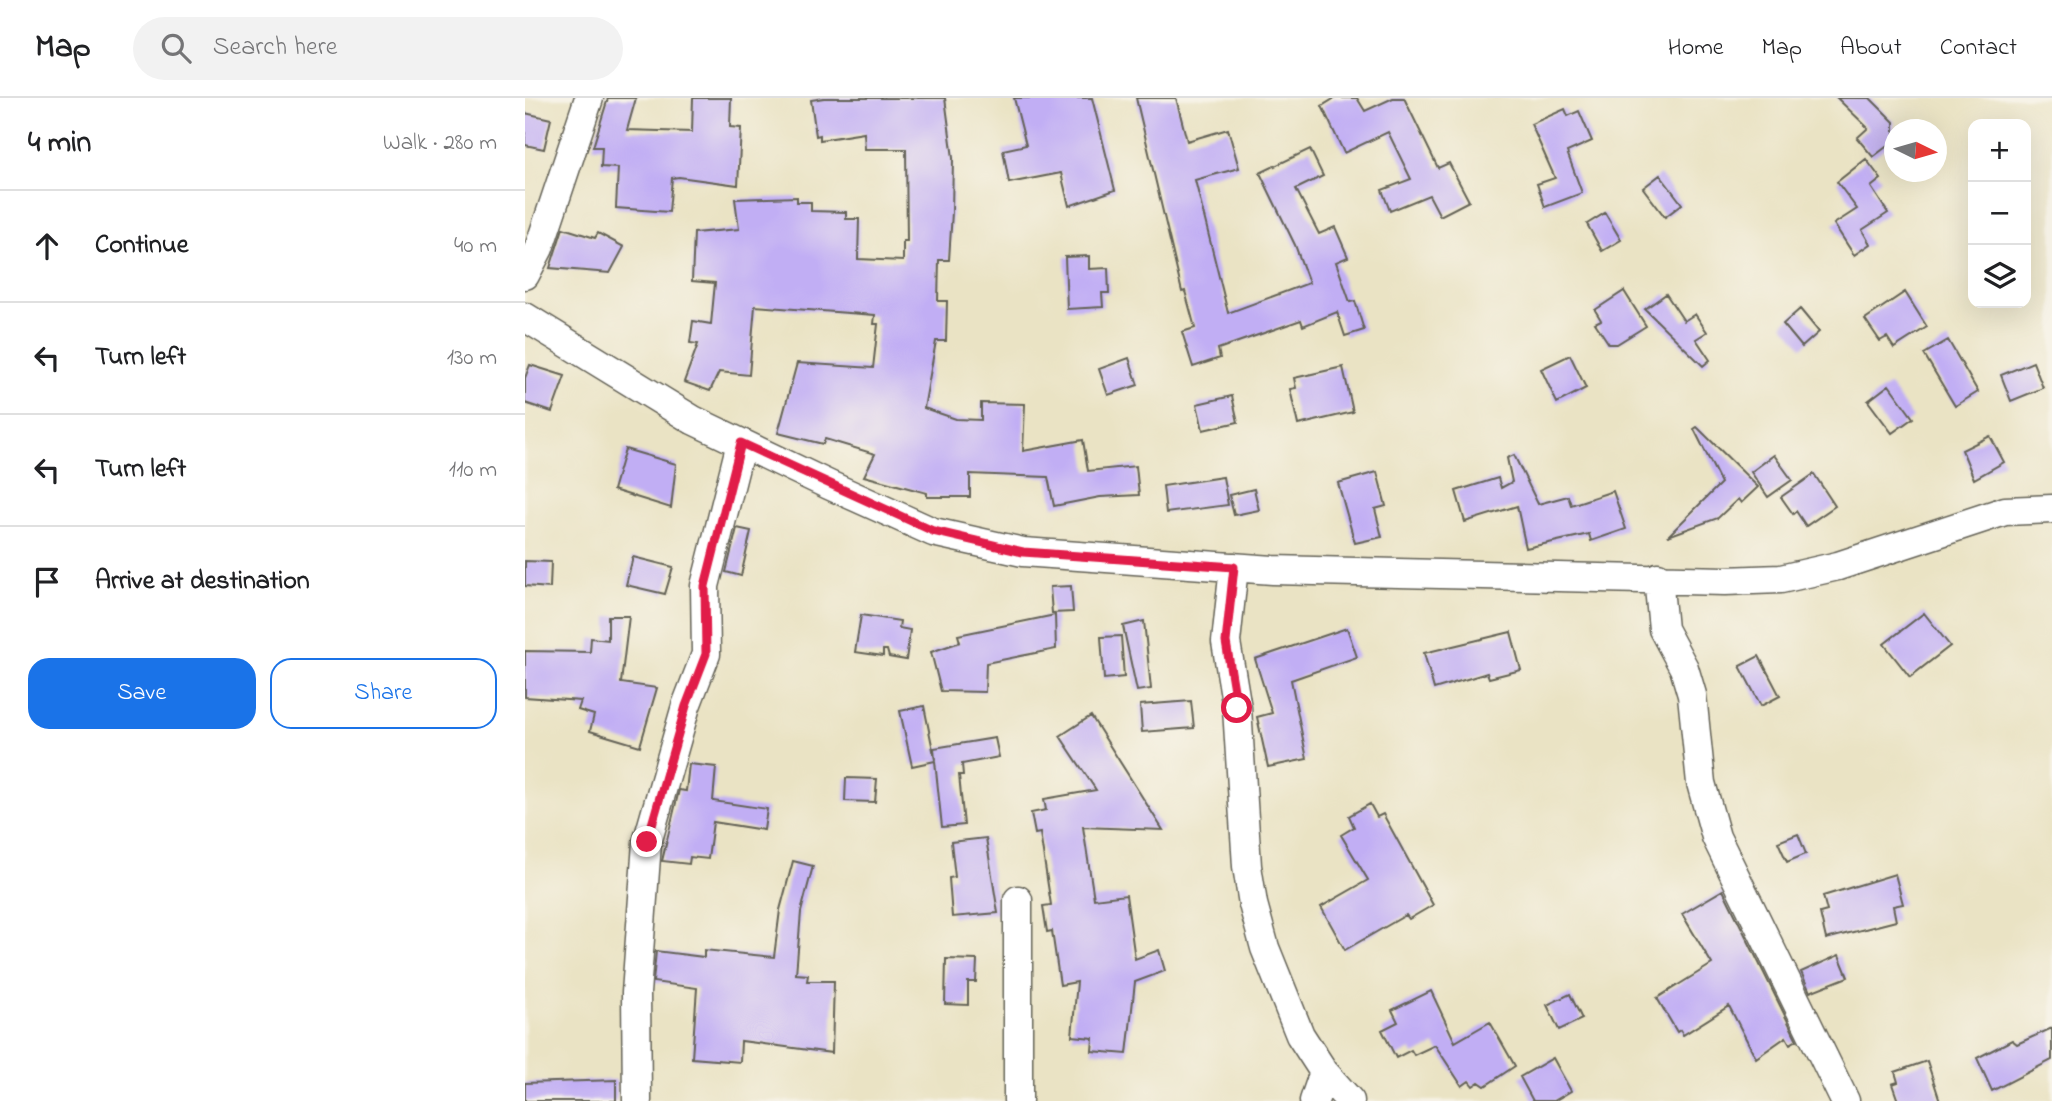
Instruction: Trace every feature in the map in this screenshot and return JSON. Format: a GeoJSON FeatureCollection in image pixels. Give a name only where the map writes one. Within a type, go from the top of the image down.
{"type":"FeatureCollection","features":[{"type":"Feature","properties":{"kind":"street"},"geometry":{"type":"LineString","coordinates":[[525,275],[539,248],[589,98]]}},
{"type":"Feature","properties":{"kind":"street"},"geometry":{"type":"LineString","coordinates":[[525,317],[693,419],[741,443],[933,531],[1023,552],[1234,567],[1725,581],[1781,579],[1837,566],[2005,511],[2052,509]]}},
{"type":"Feature","properties":{"kind":"street"},"geometry":{"type":"LineString","coordinates":[[637,1101],[636,993],[647,842],[686,706],[706,654],[705,586],[741,443]]}},
{"type":"Feature","properties":{"kind":"street"},"geometry":{"type":"LineString","coordinates":[[1234,567],[1226,642],[1237,708],[1247,866],[1253,904],[1265,948],[1300,1035],[1324,1072],[1350,1101]]}},
{"type":"Feature","properties":{"kind":"street"},"geometry":{"type":"LineString","coordinates":[[1657,577],[1663,629],[1684,668],[1692,695],[1701,783],[1716,837],[1845,1101]]}},
{"type":"Feature","properties":{"kind":"street"},"geometry":{"type":"LineString","coordinates":[[1018,900],[1018,1101]]}},
{"type":"Feature","properties":{"kind":"street"},"geometry":{"type":"LineString","coordinates":[[1314,1101],[1324,1072]]}},
{"type":"Feature","properties":{"kind":"building"},"geometry":{"type":"Polygon","coordinates":[[[608,98],[636,98],[627,130],[692,132],[693,98],[731,98],[730,127],[741,128],[738,185],[672,178],[669,212],[616,208],[618,168],[601,167],[602,147],[593,147],[608,98]]]}},
{"type":"Feature","properties":{"kind":"building"},"geometry":{"type":"Polygon","coordinates":[[[945,98],[953,158],[952,212],[949,260],[939,260],[938,301],[947,301],[946,341],[936,341],[924,408],[956,419],[981,420],[981,403],[1025,404],[1023,451],[1083,440],[1088,471],[1136,466],[1139,495],[1100,497],[1054,506],[1048,477],[970,474],[970,497],[927,497],[927,493],[864,476],[875,454],[825,439],[823,444],[778,433],[797,363],[873,368],[878,324],[874,324],[875,315],[755,306],[749,375],[719,372],[710,391],[684,382],[698,344],[690,343],[693,321],[711,324],[715,283],[692,281],[694,233],[739,229],[735,199],[797,197],[797,202],[811,202],[811,211],[846,212],[846,219],[859,219],[858,259],[903,261],[903,241],[907,241],[906,149],[865,149],[864,133],[820,140],[820,135],[816,136],[811,100],[945,98]]]}},
{"type":"Feature","properties":{"kind":"building"},"geometry":{"type":"Polygon","coordinates":[[[1014,98],[1092,98],[1115,190],[1069,206],[1061,173],[1009,183],[1003,150],[1026,145],[1014,98]]]}},
{"type":"Feature","properties":{"kind":"building"},"geometry":{"type":"Polygon","coordinates":[[[1136,98],[1176,98],[1187,141],[1228,129],[1239,168],[1195,180],[1228,313],[1309,283],[1295,245],[1260,173],[1310,149],[1323,176],[1296,189],[1319,234],[1335,227],[1348,257],[1336,262],[1350,302],[1355,301],[1364,330],[1345,336],[1337,312],[1303,326],[1301,320],[1218,349],[1220,358],[1193,367],[1182,332],[1195,328],[1185,291],[1182,292],[1136,98]]]}},
{"type":"Feature","properties":{"kind":"building"},"geometry":{"type":"Polygon","coordinates":[[[1335,98],[1357,98],[1365,111],[1393,98],[1404,98],[1438,168],[1449,163],[1469,201],[1440,216],[1429,195],[1390,211],[1382,190],[1411,179],[1388,132],[1344,153],[1322,106],[1335,98]]]}},
{"type":"Feature","properties":{"kind":"building"},"geometry":{"type":"Polygon","coordinates":[[[1837,98],[1870,98],[1891,119],[1884,119],[1884,149],[1873,157],[1857,138],[1868,128],[1837,98]]]}},
{"type":"Feature","properties":{"kind":"building"},"geometry":{"type":"Polygon","coordinates":[[[1565,109],[1568,116],[1579,111],[1592,141],[1567,152],[1582,193],[1545,207],[1537,184],[1555,178],[1531,124],[1565,109]]]}},
{"type":"Feature","properties":{"kind":"building"},"geometry":{"type":"Polygon","coordinates":[[[525,113],[551,119],[544,149],[525,145],[525,113]]]}},
{"type":"Feature","properties":{"kind":"building"},"geometry":{"type":"Polygon","coordinates":[[[1866,159],[1881,179],[1871,187],[1888,213],[1862,230],[1870,244],[1854,255],[1834,224],[1857,209],[1837,182],[1866,159]]]}},
{"type":"Feature","properties":{"kind":"building"},"geometry":{"type":"Polygon","coordinates":[[[1660,175],[1682,204],[1665,217],[1643,188],[1660,175]]]}},
{"type":"Feature","properties":{"kind":"building"},"geometry":{"type":"Polygon","coordinates":[[[1605,213],[1621,240],[1602,251],[1587,224],[1605,213]]]}},
{"type":"Feature","properties":{"kind":"building"},"geometry":{"type":"Polygon","coordinates":[[[563,228],[595,238],[598,233],[624,247],[610,273],[550,268],[563,228]]]}},
{"type":"Feature","properties":{"kind":"building"},"geometry":{"type":"Polygon","coordinates":[[[1089,256],[1089,269],[1108,268],[1109,293],[1102,293],[1103,307],[1067,309],[1065,257],[1089,256]]]}},
{"type":"Feature","properties":{"kind":"building"},"geometry":{"type":"Polygon","coordinates":[[[1624,291],[1646,326],[1617,344],[1609,344],[1595,323],[1601,320],[1595,310],[1624,291]]]}},
{"type":"Feature","properties":{"kind":"building"},"geometry":{"type":"Polygon","coordinates":[[[1905,292],[1927,327],[1894,348],[1887,337],[1880,341],[1865,319],[1905,292]]]}},
{"type":"Feature","properties":{"kind":"building"},"geometry":{"type":"Polygon","coordinates":[[[1666,294],[1684,321],[1695,314],[1707,332],[1696,339],[1710,360],[1703,366],[1645,309],[1666,294]]]}},
{"type":"Feature","properties":{"kind":"building"},"geometry":{"type":"Polygon","coordinates":[[[1800,309],[1819,332],[1802,347],[1783,324],[1800,309]]]}},
{"type":"Feature","properties":{"kind":"building"},"geometry":{"type":"Polygon","coordinates":[[[1948,340],[1978,392],[1955,406],[1924,354],[1948,340]]]}},
{"type":"Feature","properties":{"kind":"building"},"geometry":{"type":"Polygon","coordinates":[[[1570,355],[1586,388],[1557,403],[1541,369],[1570,355]]]}},
{"type":"Feature","properties":{"kind":"building"},"geometry":{"type":"Polygon","coordinates":[[[1129,358],[1138,385],[1108,395],[1099,369],[1129,358]]]}},
{"type":"Feature","properties":{"kind":"building"},"geometry":{"type":"Polygon","coordinates":[[[2033,362],[2043,388],[2011,401],[2001,375],[2033,362]]]}},
{"type":"Feature","properties":{"kind":"building"},"geometry":{"type":"Polygon","coordinates":[[[530,365],[565,376],[552,412],[525,403],[525,378],[530,365]]]}},
{"type":"Feature","properties":{"kind":"building"},"geometry":{"type":"Polygon","coordinates":[[[1343,367],[1353,412],[1298,425],[1290,389],[1296,388],[1294,378],[1343,367]]]}},
{"type":"Feature","properties":{"kind":"building"},"geometry":{"type":"Polygon","coordinates":[[[1889,385],[1913,418],[1892,433],[1868,401],[1889,385]]]}},
{"type":"Feature","properties":{"kind":"building"},"geometry":{"type":"Polygon","coordinates":[[[1232,396],[1238,422],[1203,430],[1197,404],[1232,396]]]}},
{"type":"Feature","properties":{"kind":"building"},"geometry":{"type":"Polygon","coordinates":[[[1697,427],[1758,487],[1741,503],[1738,499],[1718,518],[1668,536],[1721,483],[1694,429],[1697,427]]]}},
{"type":"Feature","properties":{"kind":"building"},"geometry":{"type":"Polygon","coordinates":[[[1990,436],[2004,462],[1974,479],[1962,450],[1990,436]]]}},
{"type":"Feature","properties":{"kind":"building"},"geometry":{"type":"Polygon","coordinates":[[[625,449],[676,464],[671,508],[613,490],[625,449]]]}},
{"type":"Feature","properties":{"kind":"building"},"geometry":{"type":"Polygon","coordinates":[[[1514,455],[1538,504],[1568,496],[1571,505],[1613,491],[1626,529],[1591,541],[1589,534],[1526,548],[1517,506],[1465,522],[1456,491],[1498,478],[1501,488],[1512,482],[1507,458],[1514,455]]]}},
{"type":"Feature","properties":{"kind":"building"},"geometry":{"type":"Polygon","coordinates":[[[1774,455],[1792,480],[1768,497],[1751,472],[1774,455]]]}},
{"type":"Feature","properties":{"kind":"building"},"geometry":{"type":"Polygon","coordinates":[[[1377,472],[1386,506],[1375,509],[1382,537],[1355,543],[1338,483],[1377,472]]]}},
{"type":"Feature","properties":{"kind":"building"},"geometry":{"type":"Polygon","coordinates":[[[1814,474],[1835,506],[1806,526],[1796,511],[1793,514],[1781,497],[1814,474]]]}},
{"type":"Feature","properties":{"kind":"building"},"geometry":{"type":"Polygon","coordinates":[[[1223,477],[1228,505],[1166,513],[1163,486],[1223,477]]]}},
{"type":"Feature","properties":{"kind":"building"},"geometry":{"type":"Polygon","coordinates":[[[1254,489],[1259,510],[1234,515],[1229,495],[1254,489]]]}},
{"type":"Feature","properties":{"kind":"building"},"geometry":{"type":"Polygon","coordinates":[[[737,528],[751,531],[741,576],[726,572],[737,528]]]}},
{"type":"Feature","properties":{"kind":"building"},"geometry":{"type":"Polygon","coordinates":[[[633,557],[673,567],[665,594],[626,585],[633,557]]]}},
{"type":"Feature","properties":{"kind":"building"},"geometry":{"type":"Polygon","coordinates":[[[525,561],[551,562],[550,588],[525,586],[525,561]]]}},
{"type":"Feature","properties":{"kind":"building"},"geometry":{"type":"Polygon","coordinates":[[[1071,586],[1073,612],[1052,613],[1050,587],[1071,586]]]}},
{"type":"Feature","properties":{"kind":"building"},"geometry":{"type":"Polygon","coordinates":[[[1924,613],[1950,646],[1910,677],[1884,644],[1924,613]]]}},
{"type":"Feature","properties":{"kind":"building"},"geometry":{"type":"Polygon","coordinates":[[[861,615],[900,621],[899,628],[910,630],[906,660],[889,657],[887,650],[883,650],[883,656],[855,652],[861,615]]]}},
{"type":"Feature","properties":{"kind":"building"},"geometry":{"type":"Polygon","coordinates":[[[1055,615],[1056,649],[986,663],[985,692],[941,691],[931,652],[960,642],[958,635],[1055,615]]]}},
{"type":"Feature","properties":{"kind":"building"},"geometry":{"type":"Polygon","coordinates":[[[608,616],[629,616],[621,683],[657,688],[640,746],[590,731],[594,715],[578,710],[581,701],[525,697],[525,651],[590,652],[591,638],[608,640],[608,616]]]}},
{"type":"Feature","properties":{"kind":"building"},"geometry":{"type":"Polygon","coordinates":[[[1144,621],[1151,689],[1137,691],[1123,626],[1144,621]]]}},
{"type":"Feature","properties":{"kind":"building"},"geometry":{"type":"Polygon","coordinates":[[[1347,628],[1357,657],[1291,680],[1307,759],[1268,767],[1257,717],[1272,713],[1255,659],[1347,628]]]}},
{"type":"Feature","properties":{"kind":"building"},"geometry":{"type":"Polygon","coordinates":[[[1511,632],[1521,670],[1489,678],[1487,673],[1434,689],[1424,653],[1511,632]]]}},
{"type":"Feature","properties":{"kind":"building"},"geometry":{"type":"Polygon","coordinates":[[[1121,636],[1124,677],[1104,679],[1101,637],[1121,636]]]}},
{"type":"Feature","properties":{"kind":"building"},"geometry":{"type":"Polygon","coordinates":[[[1759,656],[1780,696],[1761,706],[1740,666],[1759,656]]]}},
{"type":"Feature","properties":{"kind":"building"},"geometry":{"type":"Polygon","coordinates":[[[1191,701],[1194,728],[1142,732],[1140,705],[1191,701]]]}},
{"type":"Feature","properties":{"kind":"building"},"geometry":{"type":"Polygon","coordinates":[[[924,706],[935,760],[934,748],[995,738],[999,757],[962,764],[963,775],[959,775],[964,825],[942,827],[935,761],[912,766],[900,711],[924,706]]]}},
{"type":"Feature","properties":{"kind":"building"},"geometry":{"type":"Polygon","coordinates":[[[1091,716],[1163,830],[1083,827],[1094,899],[1126,895],[1135,959],[1159,950],[1165,971],[1135,982],[1127,1054],[1092,1051],[1093,1038],[1072,1036],[1077,982],[1060,985],[1052,931],[1047,932],[1043,906],[1051,905],[1040,833],[1035,834],[1031,813],[1046,810],[1044,799],[1096,790],[1060,736],[1091,716]]]}},
{"type":"Feature","properties":{"kind":"building"},"geometry":{"type":"Polygon","coordinates":[[[689,764],[716,767],[713,801],[767,809],[764,830],[713,822],[708,859],[690,857],[689,864],[662,861],[679,790],[686,791],[689,764]]]}},
{"type":"Feature","properties":{"kind":"building"},"geometry":{"type":"Polygon","coordinates":[[[846,778],[877,779],[875,802],[845,801],[846,778]]]}},
{"type":"Feature","properties":{"kind":"building"},"geometry":{"type":"Polygon","coordinates":[[[1370,804],[1377,817],[1383,814],[1433,905],[1409,919],[1406,915],[1345,950],[1321,907],[1368,880],[1341,835],[1354,827],[1349,816],[1370,804]]]}},
{"type":"Feature","properties":{"kind":"building"},"geometry":{"type":"Polygon","coordinates":[[[1798,834],[1806,854],[1787,862],[1778,842],[1798,834]]]}},
{"type":"Feature","properties":{"kind":"building"},"geometry":{"type":"Polygon","coordinates":[[[986,838],[998,913],[952,917],[949,878],[955,877],[951,842],[986,838]]]}},
{"type":"Feature","properties":{"kind":"building"},"geometry":{"type":"Polygon","coordinates":[[[793,861],[813,866],[801,912],[796,974],[808,975],[807,981],[834,981],[832,1053],[741,1041],[740,1062],[692,1058],[697,988],[653,982],[656,951],[704,957],[704,950],[774,957],[780,910],[793,861]]]}},
{"type":"Feature","properties":{"kind":"building"},"geometry":{"type":"Polygon","coordinates":[[[1895,874],[1903,904],[1893,906],[1896,921],[1826,939],[1820,913],[1827,911],[1823,896],[1895,874]]]}},
{"type":"Feature","properties":{"kind":"building"},"geometry":{"type":"Polygon","coordinates":[[[1723,890],[1797,1040],[1790,1044],[1786,1037],[1756,1058],[1729,1006],[1683,1035],[1680,1030],[1677,1032],[1657,998],[1712,964],[1682,914],[1723,890]]]}},
{"type":"Feature","properties":{"kind":"building"},"geometry":{"type":"Polygon","coordinates":[[[1839,955],[1848,977],[1810,992],[1801,972],[1839,955]]]}},
{"type":"Feature","properties":{"kind":"building"},"geometry":{"type":"Polygon","coordinates":[[[946,959],[977,960],[976,982],[968,982],[968,1005],[945,1004],[946,959]]]}},
{"type":"Feature","properties":{"kind":"building"},"geometry":{"type":"Polygon","coordinates":[[[1431,991],[1455,1042],[1490,1022],[1515,1066],[1485,1086],[1479,1082],[1473,1086],[1469,1081],[1462,1086],[1435,1045],[1414,1055],[1411,1050],[1396,1058],[1382,1030],[1398,1022],[1392,1010],[1431,991]]]}},
{"type":"Feature","properties":{"kind":"building"},"geometry":{"type":"Polygon","coordinates":[[[1570,994],[1582,1019],[1559,1030],[1547,1005],[1570,994]]]}},
{"type":"Feature","properties":{"kind":"building"},"geometry":{"type":"Polygon","coordinates":[[[2052,1028],[2052,1060],[1992,1091],[1977,1058],[2012,1040],[2017,1044],[2052,1028]]]}},
{"type":"Feature","properties":{"kind":"building"},"geometry":{"type":"Polygon","coordinates":[[[1553,1058],[1571,1091],[1554,1101],[1533,1101],[1520,1077],[1553,1058]]]}},
{"type":"Feature","properties":{"kind":"building"},"geometry":{"type":"Polygon","coordinates":[[[1927,1061],[1940,1101],[1898,1101],[1892,1084],[1898,1082],[1895,1072],[1927,1061]]]}},
{"type":"Feature","properties":{"kind":"building"},"geometry":{"type":"Polygon","coordinates":[[[616,1080],[616,1101],[525,1101],[525,1083],[616,1080]]]}},
{"type":"Feature","properties":{"kind":"route"},"geometry":{"type":"LineString","coordinates":[[647,842],[686,706],[706,654],[705,586],[741,443],[933,531],[1023,552],[1234,567],[1226,642],[1237,708]]}}]}
